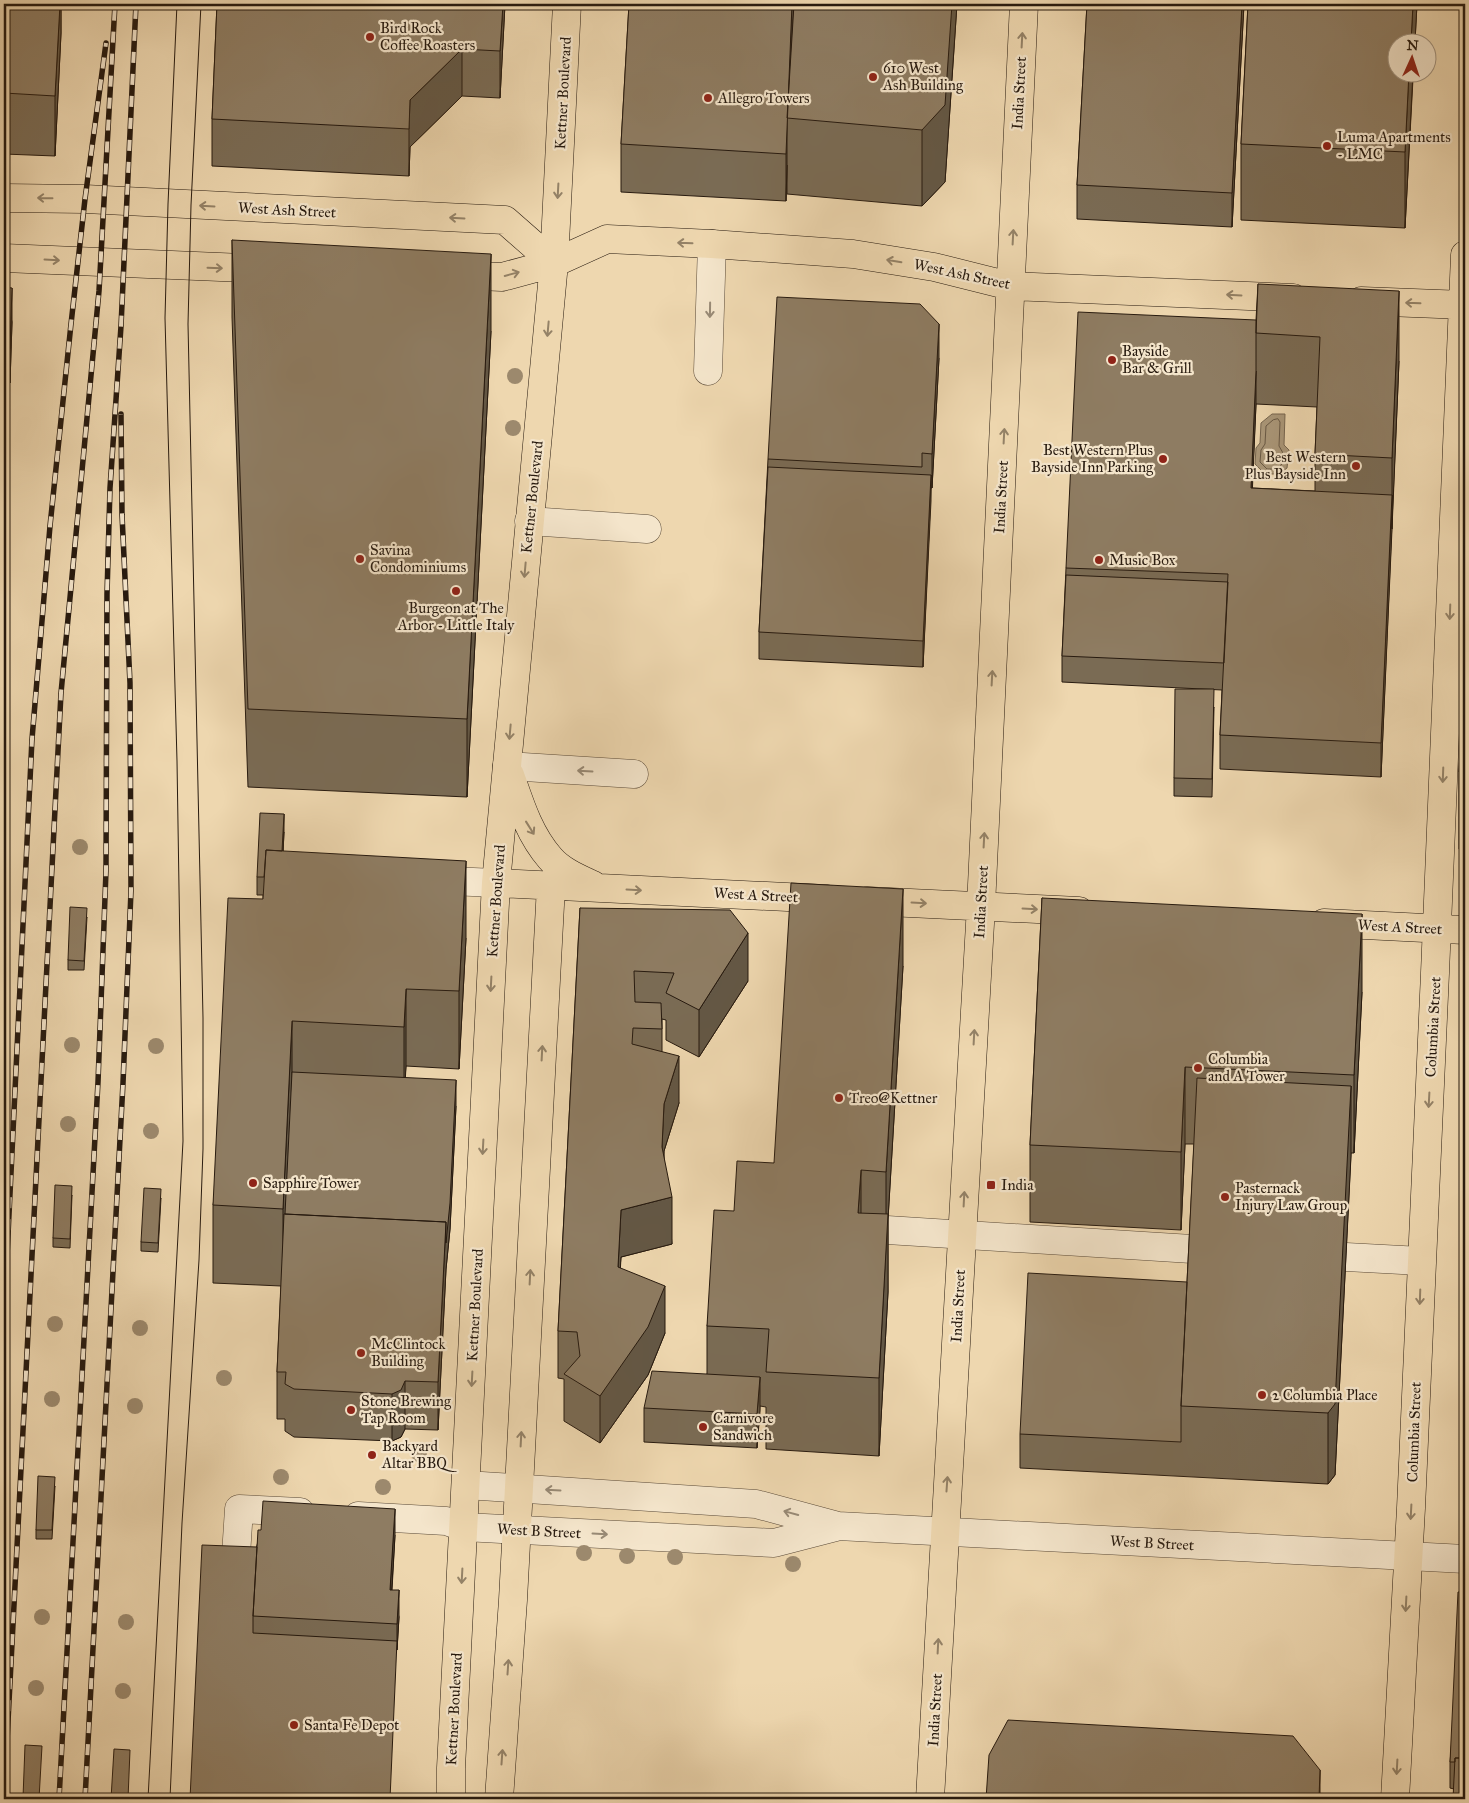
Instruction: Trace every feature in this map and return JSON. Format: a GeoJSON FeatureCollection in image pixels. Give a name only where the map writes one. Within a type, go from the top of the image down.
{"type":"FeatureCollection","features":[{"type":"Feature","properties":{"kind":"main road","name":"Kettner Boulevard"},"geometry":{"type":"LineString","coordinates":[[451,1799],[451,1768],[496,883],[554,263],[567,4]]}},
{"type":"Feature","properties":{"kind":"main road","name":"India Street"},"geometry":{"type":"LineString","coordinates":[[930,1799],[944,1532],[982,906],[1024,4]]}},
{"type":"Feature","properties":{"kind":"main road","name":"West Ash Street"},"geometry":{"type":"LineString","coordinates":[[4,198],[85,200],[505,220],[554,263]]}},
{"type":"Feature","properties":{"kind":"main road","name":"West Ash Street"},"geometry":{"type":"LineString","coordinates":[[433,275],[502,277],[554,263],[607,240],[712,244],[853,254],[934,267],[1010,286],[1464,305]]}},
{"type":"Feature","properties":{"kind":"main road","name":"Columbia Street"},"geometry":{"type":"LineString","coordinates":[[1395,1799],[1437,929],[1465,255]]}},
{"type":"Feature","properties":{"kind":"main road"},"geometry":{"type":"LineString","coordinates":[[4,258],[295,270]]}},
{"type":"Feature","properties":{"kind":"main road"},"geometry":{"type":"LineString","coordinates":[[507,766],[526,822],[550,859],[574,877],[599,888]]}},
{"type":"Feature","properties":{"kind":"main road","name":"West A Street"},"geometry":{"type":"LineString","coordinates":[[496,883],[1100,912]]}},
{"type":"Feature","properties":{"kind":"main road"},"geometry":{"type":"LineString","coordinates":[[499,1799],[516,1530],[551,886]]}},
{"type":"Feature","properties":{"kind":"main road","name":"West A Street"},"geometry":{"type":"LineString","coordinates":[[1297,922],[1465,930]]}},
{"type":"Feature","properties":{"kind":"street"},"geometry":{"type":"LineString","coordinates":[[708,371],[712,244]]}},
{"type":"Feature","properties":{"kind":"street"},"geometry":{"type":"LineString","coordinates":[[529,521],[647,528]]}},
{"type":"Feature","properties":{"kind":"street"},"geometry":{"type":"LineString","coordinates":[[507,766],[634,774]]}},
{"type":"Feature","properties":{"kind":"street","name":"West A Street"},"geometry":{"type":"LineString","coordinates":[[403,878],[496,883]]}},
{"type":"Feature","properties":{"kind":"street"},"geometry":{"type":"LineString","coordinates":[[887,1230],[1192,1250]]}},
{"type":"Feature","properties":{"kind":"street"},"geometry":{"type":"LineString","coordinates":[[1346,1258],[1421,1261]]}},
{"type":"Feature","properties":{"kind":"street","name":"West B Street"},"geometry":{"type":"LineString","coordinates":[[466,1485],[756,1504],[838,1526],[1465,1558]]}},
{"type":"Feature","properties":{"kind":"street","name":"West B Street"},"geometry":{"type":"LineString","coordinates":[[236,1555],[239,1509],[446,1521],[464,1527],[774,1543],[838,1526]]}},
{"type":"Feature","properties":{"kind":"water"},"geometry":{"type":"Polygon","coordinates":[[[1272,414],[1285,414],[1284,445],[1289,450],[1287,468],[1279,474],[1265,474],[1255,464],[1256,448],[1260,443],[1261,423],[1272,414]]]}},
{"type":"Feature","properties":{"kind":"building"},"geometry":{"type":"Polygon","coordinates":[[[4,4],[60,4],[55,96],[4,93],[4,4]]]}},
{"type":"Feature","properties":{"kind":"building"},"geometry":{"type":"Polygon","coordinates":[[[217,4],[503,4],[500,51],[462,49],[410,100],[409,129],[212,119],[217,4]]]}},
{"type":"Feature","properties":{"kind":"building","name":"Allegro Towers"},"geometry":{"type":"Polygon","coordinates":[[[629,4],[792,4],[786,154],[621,144],[629,4]]]}},
{"type":"Feature","properties":{"kind":"building"},"geometry":{"type":"Polygon","coordinates":[[[794,4],[952,4],[945,105],[922,130],[787,118],[794,4]]]}},
{"type":"Feature","properties":{"kind":"building"},"geometry":{"type":"Polygon","coordinates":[[[1087,4],[1242,4],[1232,193],[1077,185],[1087,4]]]}},
{"type":"Feature","properties":{"kind":"building","name":"Luma Apartments - LMC"},"geometry":{"type":"Polygon","coordinates":[[[1248,4],[1413,4],[1412,32],[1386,32],[1386,82],[1408,82],[1405,152],[1241,144],[1248,4]]]}},
{"type":"Feature","properties":{"kind":"building","name":"Savina Condominiums"},"geometry":{"type":"Polygon","coordinates":[[[232,240],[491,254],[467,719],[248,709],[232,240]]]}},
{"type":"Feature","properties":{"kind":"building"},"geometry":{"type":"Polygon","coordinates":[[[1258,284],[1399,291],[1392,458],[1315,454],[1320,337],[1256,333],[1258,284]]]}},
{"type":"Feature","properties":{"kind":"building"},"geometry":{"type":"Polygon","coordinates":[[[4,287],[12,288],[10,349],[4,349],[4,287]]]}},
{"type":"Feature","properties":{"kind":"building"},"geometry":{"type":"Polygon","coordinates":[[[777,297],[920,304],[939,324],[932,454],[922,453],[922,467],[768,459],[777,297]]]}},
{"type":"Feature","properties":{"kind":"building"},"geometry":{"type":"Polygon","coordinates":[[[1078,312],[1256,320],[1256,371],[1251,488],[1392,495],[1381,743],[1220,735],[1228,574],[1066,568],[1078,312]]]}},
{"type":"Feature","properties":{"kind":"building"},"geometry":{"type":"Polygon","coordinates":[[[768,467],[931,475],[923,641],[759,632],[768,467]]]}},
{"type":"Feature","properties":{"kind":"building"},"geometry":{"type":"Polygon","coordinates":[[[1066,575],[1228,582],[1224,663],[1062,656],[1066,575]]]}},
{"type":"Feature","properties":{"kind":"building"},"geometry":{"type":"Polygon","coordinates":[[[1465,646],[1465,778],[1459,772],[1465,646]]]}},
{"type":"Feature","properties":{"kind":"building"},"geometry":{"type":"Polygon","coordinates":[[[1175,689],[1214,689],[1212,779],[1174,778],[1175,689]]]}},
{"type":"Feature","properties":{"kind":"building"},"geometry":{"type":"Polygon","coordinates":[[[260,813],[284,814],[282,851],[266,850],[264,877],[257,877],[260,813]]]}},
{"type":"Feature","properties":{"kind":"building","name":"Sapphire Tower"},"geometry":{"type":"Polygon","coordinates":[[[266,850],[466,861],[459,991],[406,989],[404,1027],[292,1021],[283,1209],[213,1205],[228,898],[263,899],[266,850]]]}},
{"type":"Feature","properties":{"kind":"building","name":"Treo@Kettner"},"geometry":{"type":"Polygon","coordinates":[[[791,883],[903,889],[886,1172],[861,1170],[858,1213],[888,1214],[879,1378],[766,1372],[769,1329],[707,1326],[714,1210],[734,1211],[737,1161],[774,1163],[791,883]]]}},
{"type":"Feature","properties":{"kind":"building","name":"Columbia and A Tower"},"geometry":{"type":"Polygon","coordinates":[[[1042,898],[1362,914],[1354,1075],[1185,1067],[1181,1152],[1030,1145],[1042,898]]]}},
{"type":"Feature","properties":{"kind":"building"},"geometry":{"type":"Polygon","coordinates":[[[70,907],[87,908],[84,961],[68,960],[70,907]]]}},
{"type":"Feature","properties":{"kind":"building"},"geometry":{"type":"Polygon","coordinates":[[[580,908],[730,910],[748,933],[699,1010],[666,993],[674,973],[634,971],[635,1002],[661,1003],[662,1029],[633,1028],[632,1044],[679,1056],[664,1104],[662,1147],[672,1197],[621,1210],[618,1267],[665,1286],[648,1327],[600,1396],[564,1374],[580,1356],[577,1332],[558,1331],[580,908]]]}},
{"type":"Feature","properties":{"kind":"building"},"geometry":{"type":"Polygon","coordinates":[[[292,1072],[456,1080],[450,1203],[446,1243],[446,1222],[285,1214],[292,1072]]]}},
{"type":"Feature","properties":{"kind":"building","name":"2 Columbia Place"},"geometry":{"type":"Polygon","coordinates":[[[1197,1078],[1351,1086],[1335,1404],[1328,1413],[1181,1406],[1197,1078]]]}},
{"type":"Feature","properties":{"kind":"building"},"geometry":{"type":"Polygon","coordinates":[[[55,1185],[72,1186],[70,1239],[53,1238],[55,1185]]]}},
{"type":"Feature","properties":{"kind":"building"},"geometry":{"type":"Polygon","coordinates":[[[144,1188],[161,1189],[158,1243],[141,1242],[144,1188]]]}},
{"type":"Feature","properties":{"kind":"building","name":"McClintock Building"},"geometry":{"type":"Polygon","coordinates":[[[284,1214],[446,1222],[438,1382],[405,1381],[401,1390],[392,1394],[294,1389],[285,1384],[286,1372],[277,1372],[284,1214]]]}},
{"type":"Feature","properties":{"kind":"building"},"geometry":{"type":"Polygon","coordinates":[[[1028,1273],[1187,1282],[1181,1442],[1020,1434],[1028,1273]]]}},
{"type":"Feature","properties":{"kind":"building"},"geometry":{"type":"Polygon","coordinates":[[[652,1371],[760,1377],[757,1414],[644,1408],[652,1371]]]}},
{"type":"Feature","properties":{"kind":"building"},"geometry":{"type":"Polygon","coordinates":[[[38,1476],[55,1477],[52,1530],[36,1530],[38,1476]]]}},
{"type":"Feature","properties":{"kind":"building"},"geometry":{"type":"Polygon","coordinates":[[[263,1501],[395,1509],[390,1590],[399,1590],[397,1624],[253,1616],[258,1530],[261,1530],[263,1501]]]}},
{"type":"Feature","properties":{"kind":"building","name":"Santa Fe Depot"},"geometry":{"type":"Polygon","coordinates":[[[202,1545],[257,1547],[253,1633],[397,1641],[390,1799],[190,1799],[202,1545]]]}},
{"type":"Feature","properties":{"kind":"building"},"geometry":{"type":"Polygon","coordinates":[[[1458,1592],[1465,1592],[1465,1758],[1455,1758],[1455,1762],[1450,1762],[1458,1592]]]}},
{"type":"Feature","properties":{"kind":"building"},"geometry":{"type":"Polygon","coordinates":[[[1008,1720],[1293,1736],[1320,1770],[1319,1799],[986,1799],[989,1755],[1008,1720]]]}},
{"type":"Feature","properties":{"kind":"building"},"geometry":{"type":"Polygon","coordinates":[[[25,1745],[42,1746],[39,1799],[23,1798],[25,1745]]]}},
{"type":"Feature","properties":{"kind":"building"},"geometry":{"type":"Polygon","coordinates":[[[114,1749],[130,1750],[128,1799],[111,1799],[114,1749]]]}},
{"type":"Feature","properties":{"kind":"building"},"geometry":{"type":"Polygon","coordinates":[[[1455,1758],[1465,1758],[1465,1799],[1453,1799],[1455,1758]]]}},
{"type":"Feature","properties":{"kind":"tram line"},"geometry":{"type":"LineString","coordinates":[[148,1799],[183,1141],[177,761],[165,318],[177,4]]}},
{"type":"Feature","properties":{"kind":"tram line"},"geometry":{"type":"LineString","coordinates":[[170,1799],[182,1523],[199,1260],[203,1149],[203,1018],[188,324],[191,205],[201,4]]}},
{"type":"Feature","properties":{"kind":"railway"},"geometry":{"type":"LineString","coordinates":[[4,1799],[61,693],[99,291],[115,4]]}},
{"type":"Feature","properties":{"kind":"railway"},"geometry":{"type":"LineString","coordinates":[[59,1799],[98,1082],[106,871],[107,594],[110,488],[121,326],[136,4]]}},
{"type":"Feature","properties":{"kind":"railway"},"geometry":{"type":"LineString","coordinates":[[4,1318],[32,739],[50,526],[71,324],[85,199],[106,43]]}},
{"type":"Feature","properties":{"kind":"railway"},"geometry":{"type":"LineString","coordinates":[[85,1799],[123,1083],[131,891],[130,683],[122,515],[121,414]]}},
{"type":"Feature","properties":{"kind":"place","name":"Bird Rock Coffee Roasters"},"geometry":{"type":"Point","coordinates":[370,37]}},
{"type":"Feature","properties":{"kind":"place","name":"610 West Ash Building"},"geometry":{"type":"Point","coordinates":[873,77]}},
{"type":"Feature","properties":{"kind":"place","name":"Allegro Towers"},"geometry":{"type":"Point","coordinates":[708,98]}},
{"type":"Feature","properties":{"kind":"place","name":"Luma Apartments - LMC"},"geometry":{"type":"Point","coordinates":[1327,146]}},
{"type":"Feature","properties":{"kind":"place","name":"Bayside Bar & Grill"},"geometry":{"type":"Point","coordinates":[1112,360]}},
{"type":"Feature","properties":{"kind":"place","name":"Best Western Plus Bayside Inn Parking"},"geometry":{"type":"Point","coordinates":[1163,459]}},
{"type":"Feature","properties":{"kind":"place","name":"Best Western Plus Bayside Inn"},"geometry":{"type":"Point","coordinates":[1356,466]}},
{"type":"Feature","properties":{"kind":"place","name":"Savina Condominiums"},"geometry":{"type":"Point","coordinates":[360,559]}},
{"type":"Feature","properties":{"kind":"place","name":"Music Box"},"geometry":{"type":"Point","coordinates":[1099,560]}},
{"type":"Feature","properties":{"kind":"place","name":"Burgeon at The Arbor - Little Italy"},"geometry":{"type":"Point","coordinates":[456,591]}},
{"type":"Feature","properties":{"kind":"place","name":"Columbia and A Tower"},"geometry":{"type":"Point","coordinates":[1198,1068]}},
{"type":"Feature","properties":{"kind":"place","name":"Treo@Kettner"},"geometry":{"type":"Point","coordinates":[839,1098]}},
{"type":"Feature","properties":{"kind":"place","name":"Sapphire Tower"},"geometry":{"type":"Point","coordinates":[253,1183]}},
{"type":"Feature","properties":{"kind":"place","name":"India"},"geometry":{"type":"Point","coordinates":[991,1185]}},
{"type":"Feature","properties":{"kind":"place","name":"Pasternack Injury Law Group"},"geometry":{"type":"Point","coordinates":[1225,1197]}},
{"type":"Feature","properties":{"kind":"place","name":"McClintock Building"},"geometry":{"type":"Point","coordinates":[361,1353]}},
{"type":"Feature","properties":{"kind":"place","name":"2 Columbia Place"},"geometry":{"type":"Point","coordinates":[1262,1395]}},
{"type":"Feature","properties":{"kind":"place","name":"Stone Brewing Tap Room"},"geometry":{"type":"Point","coordinates":[351,1410]}},
{"type":"Feature","properties":{"kind":"place","name":"Carnivore Sandwich"},"geometry":{"type":"Point","coordinates":[703,1427]}},
{"type":"Feature","properties":{"kind":"place","name":"Backyard Altar BBQ"},"geometry":{"type":"Point","coordinates":[372,1455]}},
{"type":"Feature","properties":{"kind":"place","name":"Santa Fe Depot"},"geometry":{"type":"Point","coordinates":[294,1725]}}]}
